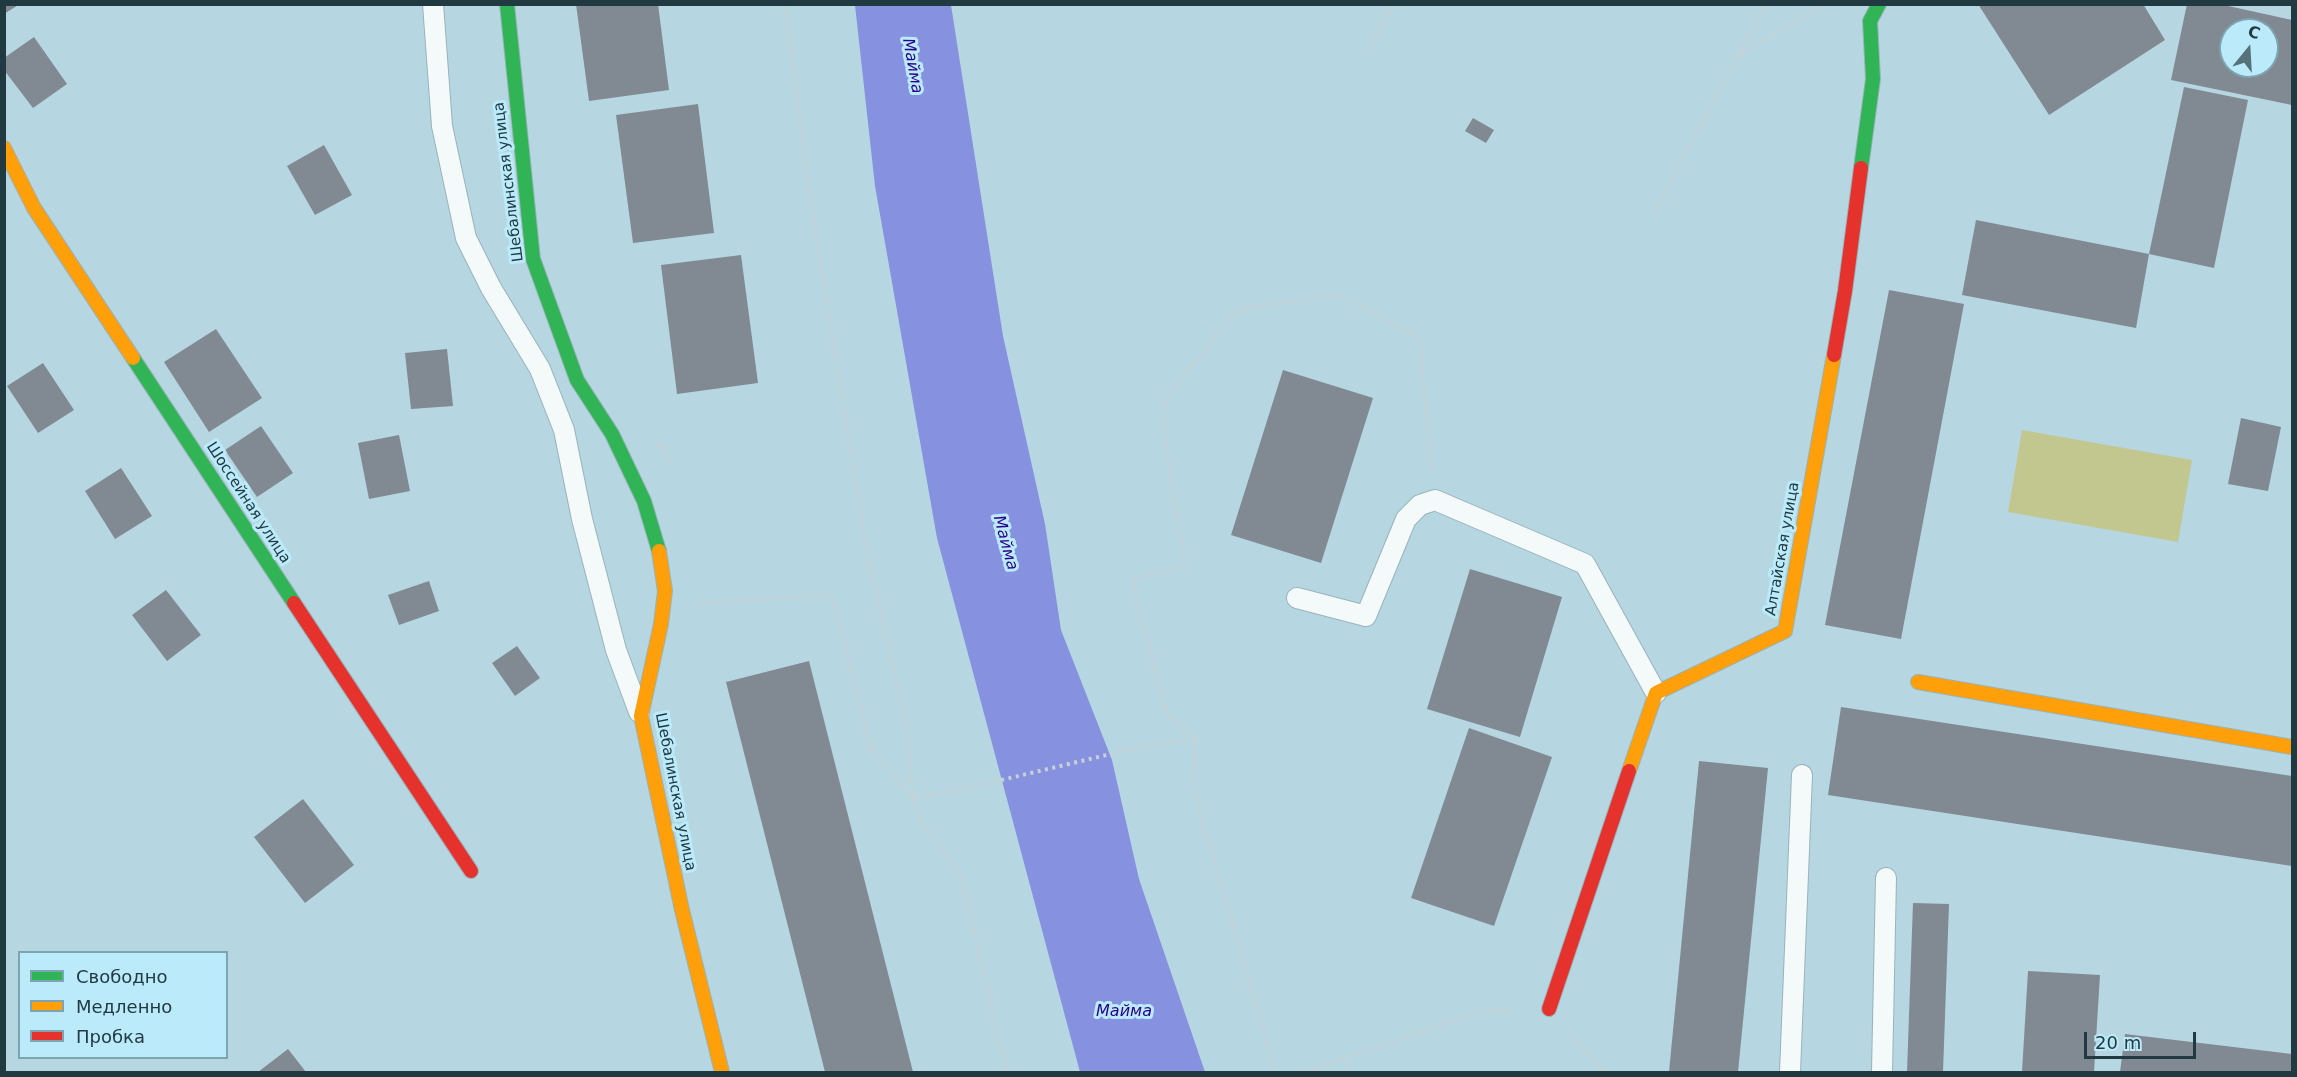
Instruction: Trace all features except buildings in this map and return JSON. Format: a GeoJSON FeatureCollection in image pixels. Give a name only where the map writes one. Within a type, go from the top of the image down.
{"type":"FeatureCollection","features":[{"type":"Feature","properties":{"kind":"street","name":"Шебалинская улица"},"geometry":{"type":"LineString","coordinates":[[507,4],[533,259],[577,380],[612,434],[644,501],[658,547],[665,591],[661,624],[641,716],[682,910],[722,1072]]}},
{"type":"Feature","properties":{"kind":"street","name":"Алтайская улица"},"geometry":{"type":"LineString","coordinates":[[1656,693],[1785,631],[1845,291],[1873,79],[1870,21],[1879,4]]}},
{"type":"Feature","properties":{"kind":"street","name":"Шоссейная улица"},"geometry":{"type":"LineString","coordinates":[[4,148],[34,208],[471,872]]}},
{"type":"Feature","properties":{"kind":"street"},"geometry":{"type":"LineString","coordinates":[[1918,682],[2292,747]]}},
{"type":"Feature","properties":{"kind":"street"},"geometry":{"type":"LineString","coordinates":[[1549,1009],[1656,693]]}},
{"type":"Feature","properties":{"kind":"lane"},"geometry":{"type":"LineString","coordinates":[[434,4],[442,126],[466,238],[491,288],[540,369],[564,430],[582,519],[616,650],[641,716]]}},
{"type":"Feature","properties":{"kind":"lane"},"geometry":{"type":"LineString","coordinates":[[1297,598],[1366,616],[1406,519],[1420,505],[1435,500],[1585,564],[1656,693]]}},
{"type":"Feature","properties":{"kind":"lane"},"geometry":{"type":"LineString","coordinates":[[1790,1072],[1802,775]]}},
{"type":"Feature","properties":{"kind":"lane"},"geometry":{"type":"LineString","coordinates":[[1882,1072],[1886,878]]}},
{"type":"Feature","properties":{"kind":"path"},"geometry":{"type":"LineString","coordinates":[[785,4],[810,196],[866,547],[905,720],[913,798],[921,822],[960,872],[1007,1072]]}},
{"type":"Feature","properties":{"kind":"path"},"geometry":{"type":"LineString","coordinates":[[1369,49],[1393,4]]}},
{"type":"Feature","properties":{"kind":"path"},"geometry":{"type":"LineString","coordinates":[[1653,214],[1766,4]]}},
{"type":"Feature","properties":{"kind":"path"},"geometry":{"type":"LineString","coordinates":[[1740,54],[1826,4]]}},
{"type":"Feature","properties":{"kind":"path"},"geometry":{"type":"LineString","coordinates":[[1196,739],[1166,712],[1132,579],[1185,567],[1165,443],[1165,400],[1236,310],[1338,294],[1419,337],[1435,500]]}},
{"type":"Feature","properties":{"kind":"path"},"geometry":{"type":"LineString","coordinates":[[612,434],[664,447],[673,476]]}},
{"type":"Feature","properties":{"kind":"path"},"geometry":{"type":"LineString","coordinates":[[696,592],[697,603],[831,595],[872,752],[913,798]]}},
{"type":"Feature","properties":{"kind":"path"},"geometry":{"type":"LineString","coordinates":[[913,798],[972,787],[1153,744],[1196,739]]}},
{"type":"Feature","properties":{"kind":"path"},"geometry":{"type":"LineString","coordinates":[[1196,739],[1193,788],[1276,1072]]}},
{"type":"Feature","properties":{"kind":"path"},"geometry":{"type":"LineString","coordinates":[[1306,1072],[1479,1012],[1549,1009],[1604,1072]]}},
{"type":"Feature","properties":{"kind":"path"},"geometry":{"type":"LineString","coordinates":[[1344,1058],[1349,1072]]}},
{"type":"Feature","properties":{"kind":"green space"},"geometry":{"type":"Polygon","coordinates":[[[2022,430],[2192,460],[2178,542],[2008,512],[2022,430]]]}},
{"type":"Feature","properties":{"kind":"water","name":"Майма"},"geometry":{"type":"Polygon","coordinates":[[[855,5],[951,5],[1003,336],[1045,524],[1061,630],[1112,760],[1139,879],[1205,1072],[1080,1072],[937,538],[875,186],[855,5]]]}},
{"type":"Feature","properties":{"kind":"traffic: fast"},"geometry":{"type":"LineString","coordinates":[[507,4],[533,259],[577,380],[612,434],[644,501],[659,551]]}},
{"type":"Feature","properties":{"kind":"traffic: fast"},"geometry":{"type":"LineString","coordinates":[[1861,168],[1873,79],[1870,21],[1879,4]]}},
{"type":"Feature","properties":{"kind":"traffic: fast"},"geometry":{"type":"LineString","coordinates":[[133,358],[294,603]]}},
{"type":"Feature","properties":{"kind":"traffic: slow"},"geometry":{"type":"LineString","coordinates":[[4,148],[34,208],[133,358]]}},
{"type":"Feature","properties":{"kind":"traffic: slow"},"geometry":{"type":"LineString","coordinates":[[1629,771],[1656,693],[1785,631],[1834,355]]}},
{"type":"Feature","properties":{"kind":"traffic: slow"},"geometry":{"type":"LineString","coordinates":[[659,551],[665,591],[661,624],[641,716],[682,910],[722,1072]]}},
{"type":"Feature","properties":{"kind":"traffic: slow"},"geometry":{"type":"LineString","coordinates":[[1918,682],[2292,747]]}},
{"type":"Feature","properties":{"kind":"traffic: jam"},"geometry":{"type":"LineString","coordinates":[[1834,355],[1861,168]]}},
{"type":"Feature","properties":{"kind":"traffic: jam"},"geometry":{"type":"LineString","coordinates":[[294,603],[471,871]]}},
{"type":"Feature","properties":{"kind":"traffic: jam"},"geometry":{"type":"LineString","coordinates":[[1549,1009],[1629,771]]}}]}
